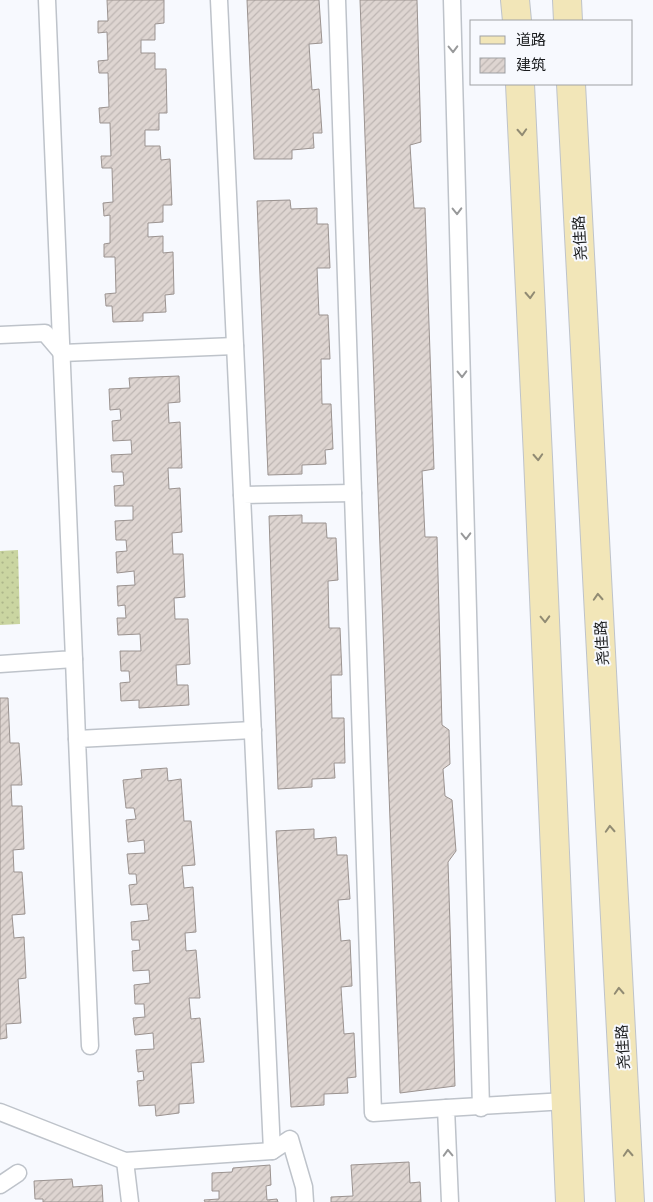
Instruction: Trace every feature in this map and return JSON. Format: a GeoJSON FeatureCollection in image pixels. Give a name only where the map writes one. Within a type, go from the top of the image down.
{"type":"FeatureCollection","features":[{"type":"Feature","properties":{"kind":"main road"},"geometry":{"type":"LineString","coordinates":[[516,0],[516,20]]}},
{"type":"Feature","properties":{"kind":"main road"},"geometry":{"type":"LineString","coordinates":[[567,0],[568,20]]}},
{"type":"Feature","properties":{"kind":"main road"},"geometry":{"type":"LineString","coordinates":[[520,85],[570,1202]]}},
{"type":"Feature","properties":{"kind":"main road","name":"尧佳路"},"geometry":{"type":"LineString","coordinates":[[571,85],[630,1202]]}},
{"type":"Feature","properties":{"kind":"lane"},"geometry":{"type":"LineString","coordinates":[[48,0],[90,1046]]}},
{"type":"Feature","properties":{"kind":"lane"},"geometry":{"type":"LineString","coordinates":[[219,0],[272,1151]]}},
{"type":"Feature","properties":{"kind":"lane"},"geometry":{"type":"LineString","coordinates":[[337,0],[374,1113],[446,1108],[481,1108],[566,1101]]}},
{"type":"Feature","properties":{"kind":"lane"},"geometry":{"type":"LineString","coordinates":[[452,0],[481,1108]]}},
{"type":"Feature","properties":{"kind":"lane"},"geometry":{"type":"LineString","coordinates":[[0,335],[45,333],[62,353]]}},
{"type":"Feature","properties":{"kind":"lane"},"geometry":{"type":"LineString","coordinates":[[62,353],[235,346]]}},
{"type":"Feature","properties":{"kind":"lane"},"geometry":{"type":"LineString","coordinates":[[242,495],[353,493]]}},
{"type":"Feature","properties":{"kind":"lane"},"geometry":{"type":"LineString","coordinates":[[0,664],[74,659]]}},
{"type":"Feature","properties":{"kind":"lane"},"geometry":{"type":"LineString","coordinates":[[77,739],[253,730]]}},
{"type":"Feature","properties":{"kind":"lane"},"geometry":{"type":"LineString","coordinates":[[446,1108],[450,1202]]}},
{"type":"Feature","properties":{"kind":"lane"},"geometry":{"type":"LineString","coordinates":[[0,1112],[125,1161],[272,1151],[290,1139],[304,1187],[305,1202]]}},
{"type":"Feature","properties":{"kind":"lane"},"geometry":{"type":"LineString","coordinates":[[125,1161],[130,1202]]}},
{"type":"Feature","properties":{"kind":"lane"},"geometry":{"type":"LineString","coordinates":[[0,1184],[18,1173]]}},
{"type":"Feature","properties":{"kind":"green space"},"geometry":{"type":"Polygon","coordinates":[[[18,550],[20,624],[0,625],[0,551],[18,550]]]}},
{"type":"Feature","properties":{"kind":"building"},"geometry":{"type":"Polygon","coordinates":[[[107,0],[164,0],[164,23],[155,24],[155,40],[141,40],[141,53],[155,53],[155,69],[166,69],[167,113],[159,113],[159,130],[145,130],[145,146],[160,146],[161,160],[170,159],[172,205],[163,205],[163,222],[148,223],[148,237],[163,236],[163,253],[173,252],[174,294],[165,295],[166,312],[143,313],[143,321],[113,322],[112,306],[106,306],[105,294],[116,293],[115,257],[104,257],[104,244],[110,243],[110,215],[104,216],[103,203],[113,202],[112,168],[102,168],[101,156],[111,156],[110,123],[100,123],[99,108],[109,107],[108,73],[99,73],[98,61],[108,60],[107,32],[98,33],[98,21],[108,21],[107,0]]]}},
{"type":"Feature","properties":{"kind":"building"},"geometry":{"type":"Polygon","coordinates":[[[247,0],[319,0],[322,43],[309,44],[312,90],[319,89],[322,133],[313,133],[314,148],[292,150],[292,159],[254,159],[247,0]]]}},
{"type":"Feature","properties":{"kind":"building"},"geometry":{"type":"Polygon","coordinates":[[[360,0],[417,0],[421,142],[410,145],[414,208],[425,208],[434,469],[422,471],[425,537],[437,537],[442,725],[449,730],[450,764],[443,769],[445,796],[452,800],[456,851],[448,862],[455,1086],[400,1093],[360,0]]]}},
{"type":"Feature","properties":{"kind":"building"},"geometry":{"type":"Polygon","coordinates":[[[290,200],[291,209],[317,208],[317,224],[328,224],[330,268],[317,268],[319,315],[328,315],[330,359],[321,359],[322,404],[331,404],[333,449],[325,450],[326,464],[302,465],[302,474],[268,475],[257,201],[290,200]]]}},
{"type":"Feature","properties":{"kind":"building"},"geometry":{"type":"Polygon","coordinates":[[[179,376],[180,402],[168,403],[169,423],[180,422],[182,468],[168,468],[169,489],[180,488],[182,532],[172,533],[173,554],[183,554],[185,597],[174,598],[175,619],[188,619],[190,664],[176,665],[177,685],[188,685],[189,705],[139,708],[139,700],[121,701],[120,683],[130,682],[129,671],[121,671],[120,651],[141,651],[140,634],[118,635],[117,618],[126,618],[125,605],[118,606],[117,586],[135,585],[134,571],[117,573],[116,552],[127,551],[126,540],[116,540],[115,521],[133,520],[133,506],[115,506],[114,486],[124,485],[123,472],[112,472],[111,455],[132,454],[131,440],[113,441],[112,421],[121,420],[120,409],[110,410],[109,389],[130,388],[129,378],[179,376]]]}},
{"type":"Feature","properties":{"kind":"building"},"geometry":{"type":"Polygon","coordinates":[[[302,515],[302,523],[326,523],[327,538],[336,538],[338,580],[328,581],[329,628],[340,628],[342,675],[331,675],[332,718],[344,718],[345,763],[334,763],[335,778],[312,779],[312,787],[278,789],[269,516],[302,515]]]}},
{"type":"Feature","properties":{"kind":"building"},"geometry":{"type":"Polygon","coordinates":[[[0,698],[8,698],[10,743],[19,743],[22,785],[11,785],[12,806],[22,806],[24,849],[13,850],[14,872],[22,872],[25,914],[12,915],[14,938],[24,937],[26,978],[18,979],[21,1023],[6,1024],[7,1038],[0,1039],[0,698]]]}},
{"type":"Feature","properties":{"kind":"building"},"geometry":{"type":"Polygon","coordinates":[[[167,768],[168,781],[181,779],[184,821],[191,821],[195,865],[182,866],[184,888],[193,887],[196,932],[185,933],[186,951],[196,950],[200,998],[189,998],[191,1019],[200,1018],[204,1062],[191,1063],[194,1103],[179,1104],[179,1113],[156,1116],[155,1105],[139,1106],[137,1081],[144,1080],[143,1071],[138,1072],[136,1050],[154,1049],[153,1033],[135,1035],[133,1018],[145,1017],[144,1004],[135,1004],[134,985],[150,983],[149,970],[133,971],[132,951],[140,950],[139,940],[132,940],[131,922],[149,920],[147,904],[131,905],[129,885],[137,884],[136,874],[129,874],[127,854],[145,853],[144,840],[128,842],[126,820],[136,819],[134,808],[126,808],[123,780],[142,778],[141,770],[167,768]]]}},
{"type":"Feature","properties":{"kind":"building"},"geometry":{"type":"Polygon","coordinates":[[[314,829],[314,839],[336,837],[337,855],[347,855],[350,899],[338,900],[341,941],[350,940],[352,986],[341,987],[344,1034],[354,1033],[356,1077],[347,1078],[348,1093],[324,1094],[324,1105],[291,1107],[276,831],[314,829]]]}},
{"type":"Feature","properties":{"kind":"building"},"geometry":{"type":"Polygon","coordinates":[[[409,1162],[410,1183],[420,1182],[421,1202],[331,1202],[331,1197],[353,1196],[351,1165],[409,1162]]]}},
{"type":"Feature","properties":{"kind":"building"},"geometry":{"type":"Polygon","coordinates":[[[270,1165],[271,1185],[266,1186],[267,1200],[277,1199],[278,1202],[205,1202],[204,1200],[219,1199],[219,1191],[212,1191],[212,1173],[232,1172],[233,1168],[270,1165]]]}},
{"type":"Feature","properties":{"kind":"building"},"geometry":{"type":"Polygon","coordinates":[[[72,1179],[73,1187],[102,1185],[103,1202],[43,1202],[43,1199],[35,1199],[34,1181],[72,1179]]]}}]}
